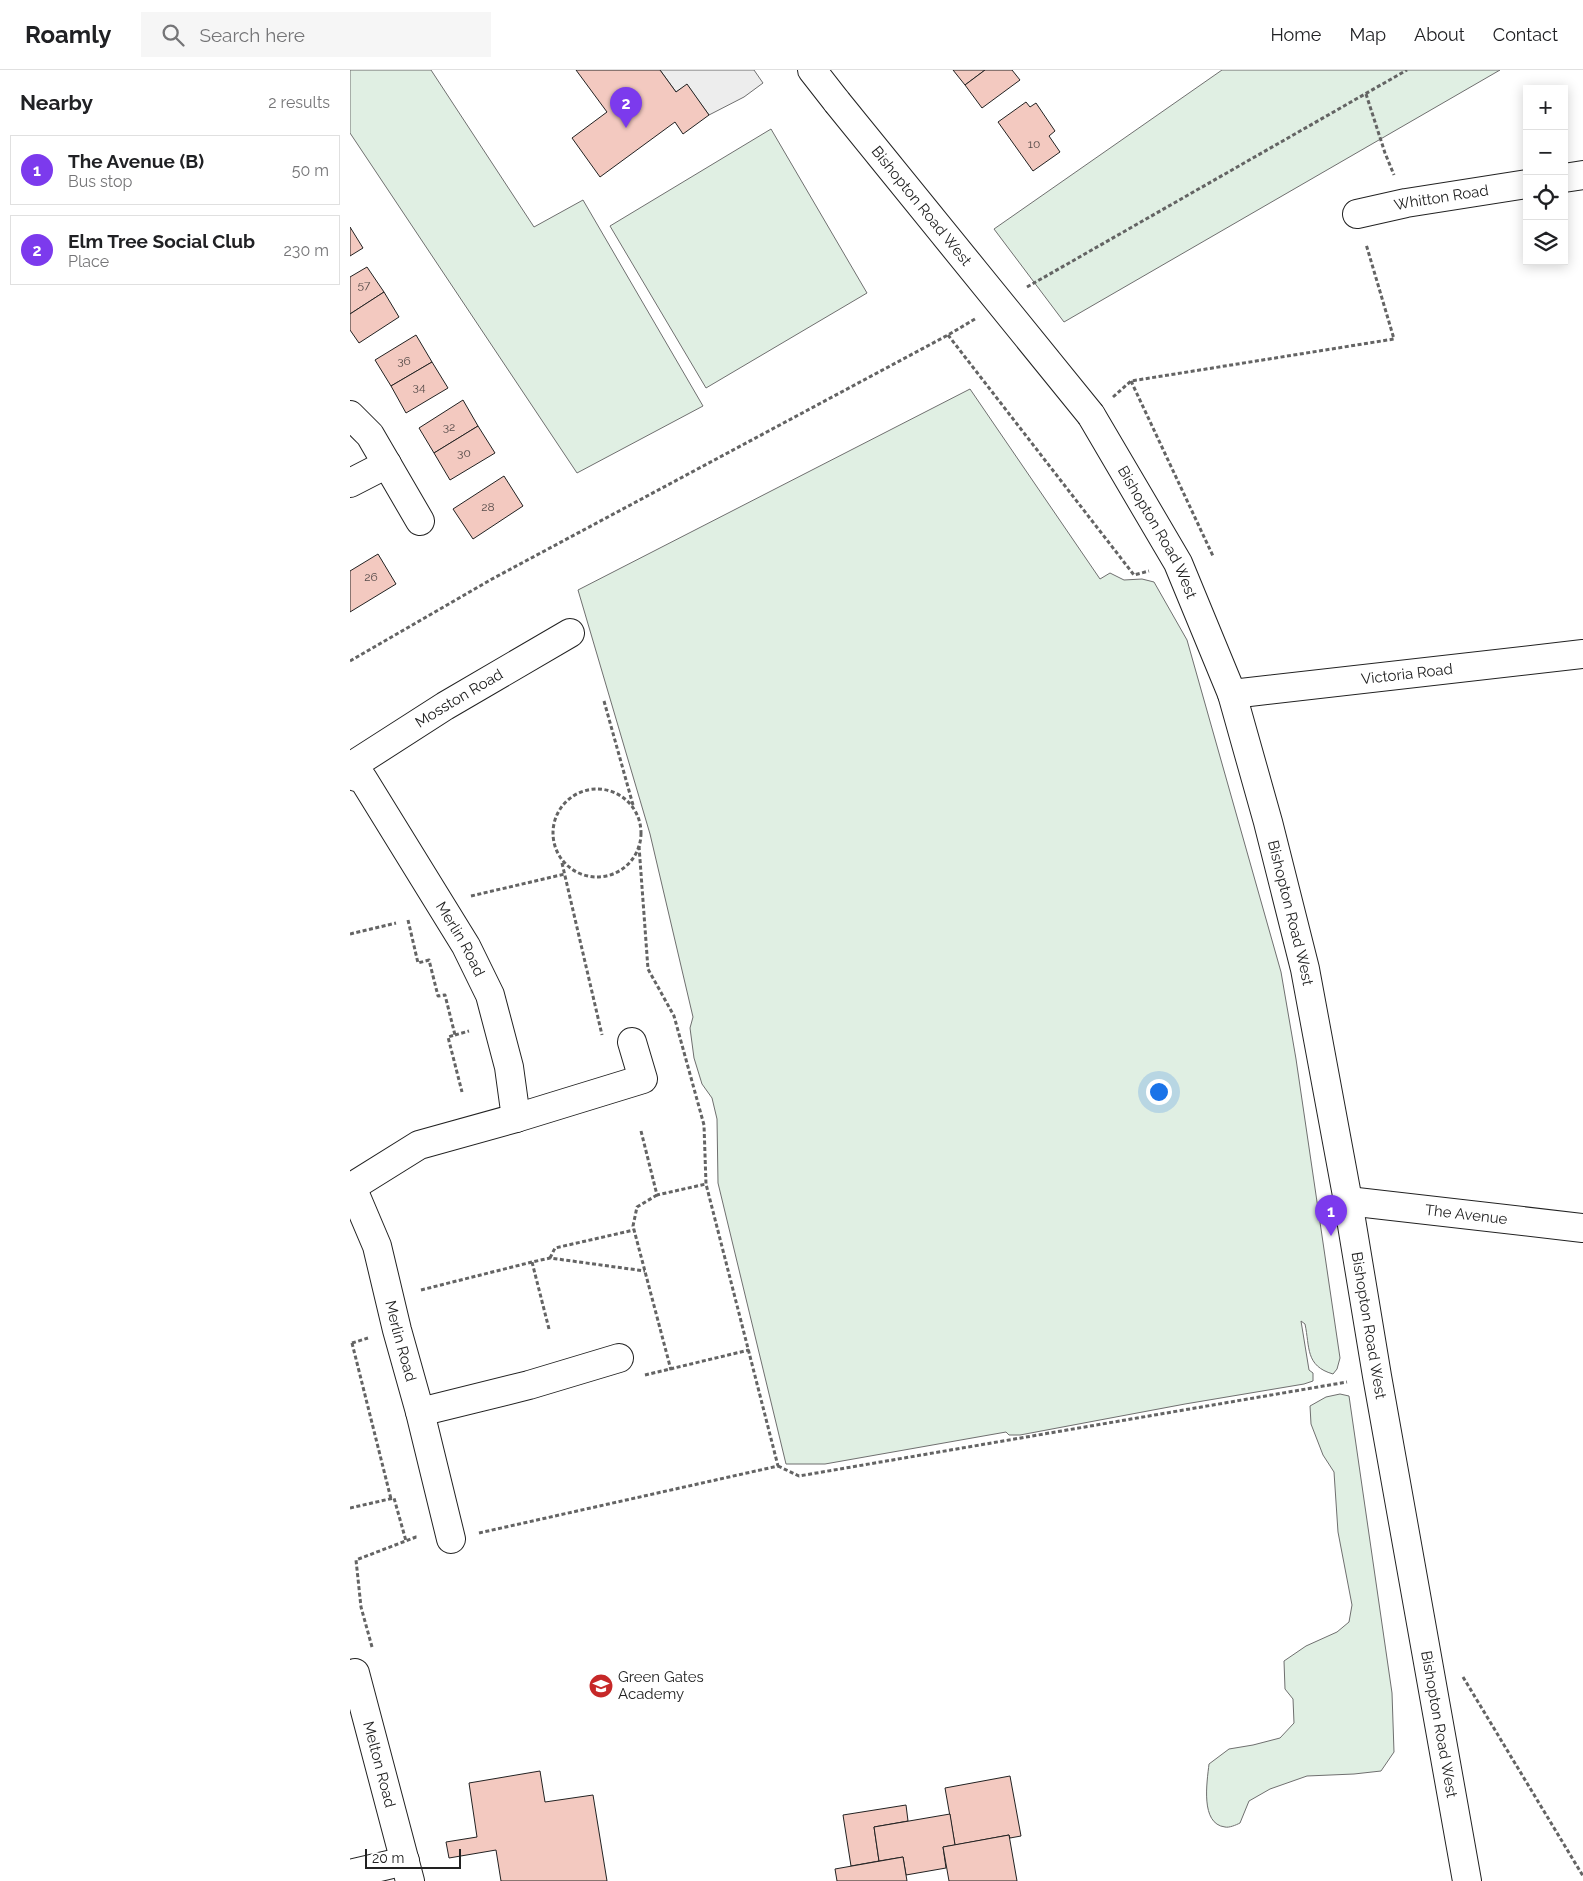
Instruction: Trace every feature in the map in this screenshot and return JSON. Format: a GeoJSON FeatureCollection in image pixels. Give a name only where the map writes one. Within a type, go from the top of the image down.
{"type":"FeatureCollection","features":[{"type":"Feature","properties":{"kind":"street","name":"Bishopton Road West"},"geometry":{"type":"LineString","coordinates":[[812,70],[837,102],[1100,408],[1178,563],[1232,694],[1268,822],[1305,969],[1348,1201],[1377,1376],[1467,1881]]}},
{"type":"Feature","properties":{"kind":"street"},"geometry":{"type":"LineString","coordinates":[[1568,177],[1583,175]]}},
{"type":"Feature","properties":{"kind":"street","name":"Whitton Road"},"geometry":{"type":"LineString","coordinates":[[1357,214],[1406,203],[1523,185]]}},
{"type":"Feature","properties":{"kind":"street"},"geometry":{"type":"LineString","coordinates":[[350,415],[370,435],[420,521]]}},
{"type":"Feature","properties":{"kind":"street"},"geometry":{"type":"LineString","coordinates":[[350,483],[387,464]]}},
{"type":"Feature","properties":{"kind":"street","name":"Mosston Road"},"geometry":{"type":"LineString","coordinates":[[354,774],[445,706],[570,633]]}},
{"type":"Feature","properties":{"kind":"street","name":"Victoria Road"},"geometry":{"type":"LineString","coordinates":[[1232,694],[1583,654]]}},
{"type":"Feature","properties":{"kind":"street","name":"Merlin Road"},"geometry":{"type":"LineString","coordinates":[[354,774],[466,946],[490,996],[509,1067],[516,1118]]}},
{"type":"Feature","properties":{"kind":"street","name":"Merlin Road"},"geometry":{"type":"LineString","coordinates":[[451,1539],[377,1246],[351,1187],[419,1145],[516,1118],[643,1079],[632,1042]]}},
{"type":"Feature","properties":{"kind":"street","name":"The Avenue"},"geometry":{"type":"LineString","coordinates":[[1348,1201],[1583,1228]]}},
{"type":"Feature","properties":{"kind":"street"},"geometry":{"type":"LineString","coordinates":[[420,1412],[529,1385],[619,1358]]}},
{"type":"Feature","properties":{"kind":"street","name":"Melton Road"},"geometry":{"type":"LineString","coordinates":[[350,1874],[408,1871],[353,1674]]}},
{"type":"Feature","properties":{"kind":"path"},"geometry":{"type":"LineString","coordinates":[[1039,279],[1407,70]]}},
{"type":"Feature","properties":{"kind":"path"},"geometry":{"type":"LineString","coordinates":[[1366,94],[1385,153]]}},
{"type":"Feature","properties":{"kind":"path"},"geometry":{"type":"LineString","coordinates":[[1100,408],[1131,381],[1394,339],[1357,214]]}},
{"type":"Feature","properties":{"kind":"path"},"geometry":{"type":"LineString","coordinates":[[350,661],[492,579],[958,330]]}},
{"type":"Feature","properties":{"kind":"path"},"geometry":{"type":"LineString","coordinates":[[948,335],[1134,575],[1178,563]]}},
{"type":"Feature","properties":{"kind":"path"},"geometry":{"type":"LineString","coordinates":[[1131,381],[1213,556]]}},
{"type":"Feature","properties":{"kind":"path"},"geometry":{"type":"LineString","coordinates":[[604,701],[633,808],[640,826],[639,846],[648,969],[674,1016],[704,1125],[706,1184],[778,1466]]}},
{"type":"Feature","properties":{"kind":"path"},"geometry":{"type":"LineString","coordinates":[[632,1042],[605,1047],[562,860],[554,845],[552,834],[558,812],[565,802],[584,790],[607,790],[618,794],[633,808]]}},
{"type":"Feature","properties":{"kind":"path"},"geometry":{"type":"LineString","coordinates":[[562,860],[575,872],[585,876],[596,878],[608,876],[619,872],[627,865],[635,856],[639,846]]}},
{"type":"Feature","properties":{"kind":"path"},"geometry":{"type":"LineString","coordinates":[[469,896],[565,874]]}},
{"type":"Feature","properties":{"kind":"path"},"geometry":{"type":"LineString","coordinates":[[408,920],[418,963],[429,960],[438,996],[445,995],[455,1035],[448,1037],[462,1092]]}},
{"type":"Feature","properties":{"kind":"path"},"geometry":{"type":"LineString","coordinates":[[350,934],[396,923]]}},
{"type":"Feature","properties":{"kind":"path"},"geometry":{"type":"LineString","coordinates":[[641,1131],[657,1195]]}},
{"type":"Feature","properties":{"kind":"path"},"geometry":{"type":"LineString","coordinates":[[671,1370],[634,1230],[637,1207],[657,1195],[706,1184]]}},
{"type":"Feature","properties":{"kind":"path"},"geometry":{"type":"LineString","coordinates":[[550,1258],[555,1248],[634,1230]]}},
{"type":"Feature","properties":{"kind":"path"},"geometry":{"type":"LineString","coordinates":[[421,1290],[550,1258],[645,1271]]}},
{"type":"Feature","properties":{"kind":"path"},"geometry":{"type":"LineString","coordinates":[[532,1262],[549,1329]]}},
{"type":"Feature","properties":{"kind":"path"},"geometry":{"type":"LineString","coordinates":[[352,1343],[391,1499]]}},
{"type":"Feature","properties":{"kind":"path"},"geometry":{"type":"LineString","coordinates":[[619,1358],[639,1376],[671,1370],[749,1350]]}},
{"type":"Feature","properties":{"kind":"path"},"geometry":{"type":"LineString","coordinates":[[353,1674],[374,1657],[361,1606],[356,1560],[416,1537],[445,1541],[778,1466],[799,1476],[1377,1376]]}},
{"type":"Feature","properties":{"kind":"path"},"geometry":{"type":"LineString","coordinates":[[350,1508],[394,1498],[406,1541]]}},
{"type":"Feature","properties":{"kind":"path"},"geometry":{"type":"LineString","coordinates":[[1462,1676],[1583,1876]]}},
{"type":"Feature","properties":{"kind":"green space"},"geometry":{"type":"Polygon","coordinates":[[[350,70],[431,70],[534,227],[583,200],[703,406],[577,473],[350,133],[350,70]]]}},
{"type":"Feature","properties":{"kind":"green space"},"geometry":{"type":"Polygon","coordinates":[[[1222,70],[1500,70],[1064,322],[994,229],[1222,70]]]}},
{"type":"Feature","properties":{"kind":"green space"},"geometry":{"type":"Polygon","coordinates":[[[771,129],[867,293],[706,388],[610,226],[771,129]]]}},
{"type":"Feature","properties":{"kind":"green space"},"geometry":{"type":"Polygon","coordinates":[[[970,389],[1100,579],[1110,573],[1124,580],[1142,579],[1154,582],[1187,640],[1281,972],[1296,1059],[1340,1358],[1337,1369],[1333,1374],[1318,1366],[1310,1355],[1305,1324],[1301,1321],[1309,1370],[1313,1373],[1313,1381],[1304,1384],[1020,1435],[1009,1435],[1006,1432],[825,1464],[786,1464],[718,1183],[717,1119],[712,1098],[702,1084],[694,1058],[690,1028],[693,1017],[650,834],[578,590],[970,389]]]}},
{"type":"Feature","properties":{"kind":"green space"},"geometry":{"type":"Polygon","coordinates":[[[1340,1394],[1349,1396],[1392,1693],[1394,1752],[1381,1771],[1307,1776],[1270,1789],[1249,1801],[1240,1823],[1225,1827],[1217,1824],[1208,1810],[1209,1764],[1229,1749],[1280,1738],[1294,1723],[1293,1699],[1285,1689],[1284,1661],[1306,1646],[1337,1632],[1349,1622],[1352,1605],[1338,1532],[1334,1472],[1323,1455],[1311,1424],[1310,1406],[1326,1397],[1340,1394]]]}},
{"type":"Feature","properties":{"kind":"shaded area"},"geometry":{"type":"Polygon","coordinates":[[[660,70],[754,70],[763,83],[744,97],[709,115],[687,85],[676,92],[660,70]]]}},
{"type":"Feature","properties":{"kind":"building"},"geometry":{"type":"Polygon","coordinates":[[[576,70],[660,70],[676,92],[687,84],[709,115],[683,134],[675,122],[600,177],[572,138],[607,112],[576,70]]]}},
{"type":"Feature","properties":{"kind":"building"},"geometry":{"type":"Polygon","coordinates":[[[953,70],[985,70],[965,85],[953,70]]]}},
{"type":"Feature","properties":{"kind":"building"},"geometry":{"type":"Polygon","coordinates":[[[985,70],[1012,70],[1020,80],[982,108],[965,85],[985,70]]]}},
{"type":"Feature","properties":{"kind":"building"},"geometry":{"type":"Polygon","coordinates":[[[1026,102],[1030,107],[1036,103],[1055,131],[1049,136],[1060,152],[1033,171],[998,122],[1026,102]]]}},
{"type":"Feature","properties":{"kind":"building"},"geometry":{"type":"Polygon","coordinates":[[[350,227],[363,248],[350,256],[350,227]]]}},
{"type":"Feature","properties":{"kind":"building"},"geometry":{"type":"Polygon","coordinates":[[[367,267],[384,292],[350,314],[350,277],[367,267]]]}},
{"type":"Feature","properties":{"kind":"building"},"geometry":{"type":"Polygon","coordinates":[[[384,292],[399,317],[359,343],[350,330],[350,314],[384,292]]]}},
{"type":"Feature","properties":{"kind":"building"},"geometry":{"type":"Polygon","coordinates":[[[416,335],[432,362],[391,386],[375,360],[416,335]]]}},
{"type":"Feature","properties":{"kind":"building"},"geometry":{"type":"Polygon","coordinates":[[[432,362],[448,388],[406,413],[391,386],[432,362]]]}},
{"type":"Feature","properties":{"kind":"building"},"geometry":{"type":"Polygon","coordinates":[[[463,400],[478,426],[434,453],[419,428],[463,400]]]}},
{"type":"Feature","properties":{"kind":"building"},"geometry":{"type":"Polygon","coordinates":[[[478,426],[495,453],[450,480],[434,453],[478,426]]]}},
{"type":"Feature","properties":{"kind":"building"},"geometry":{"type":"Polygon","coordinates":[[[504,476],[523,506],[473,539],[453,509],[504,476]]]}},
{"type":"Feature","properties":{"kind":"building"},"geometry":{"type":"Polygon","coordinates":[[[378,554],[396,584],[350,612],[350,571],[378,554]]]}},
{"type":"Feature","properties":{"kind":"building"},"geometry":{"type":"Polygon","coordinates":[[[540,1771],[545,1802],[593,1795],[607,1881],[501,1881],[496,1850],[449,1858],[446,1842],[477,1837],[469,1783],[540,1771]]]}},
{"type":"Feature","properties":{"kind":"building"},"geometry":{"type":"Polygon","coordinates":[[[1010,1776],[1021,1836],[1010,1838],[1009,1835],[955,1845],[945,1788],[1010,1776]]]}},
{"type":"Feature","properties":{"kind":"building"},"geometry":{"type":"Polygon","coordinates":[[[906,1805],[908,1821],[874,1827],[879,1861],[851,1866],[843,1815],[906,1805]]]}},
{"type":"Feature","properties":{"kind":"building"},"geometry":{"type":"Polygon","coordinates":[[[950,1814],[955,1845],[943,1847],[946,1868],[906,1875],[903,1857],[879,1861],[874,1827],[950,1814]]]}},
{"type":"Feature","properties":{"kind":"building"},"geometry":{"type":"Polygon","coordinates":[[[1009,1835],[1017,1881],[949,1881],[943,1847],[1009,1835]]]}},
{"type":"Feature","properties":{"kind":"building"},"geometry":{"type":"Polygon","coordinates":[[[903,1857],[907,1881],[837,1881],[835,1869],[903,1857]]]}},
{"type":"Feature","properties":{"kind":"place","name":"Elm Tree Social Club"},"geometry":{"type":"Point","coordinates":[626,128]}},
{"type":"Feature","properties":{"kind":"place","name":"The Avenue (B)"},"geometry":{"type":"Point","coordinates":[1331,1236]}},
{"type":"Feature","properties":{"kind":"place","name":"Green Gates Academy"},"geometry":{"type":"Point","coordinates":[601,1686]}}]}
